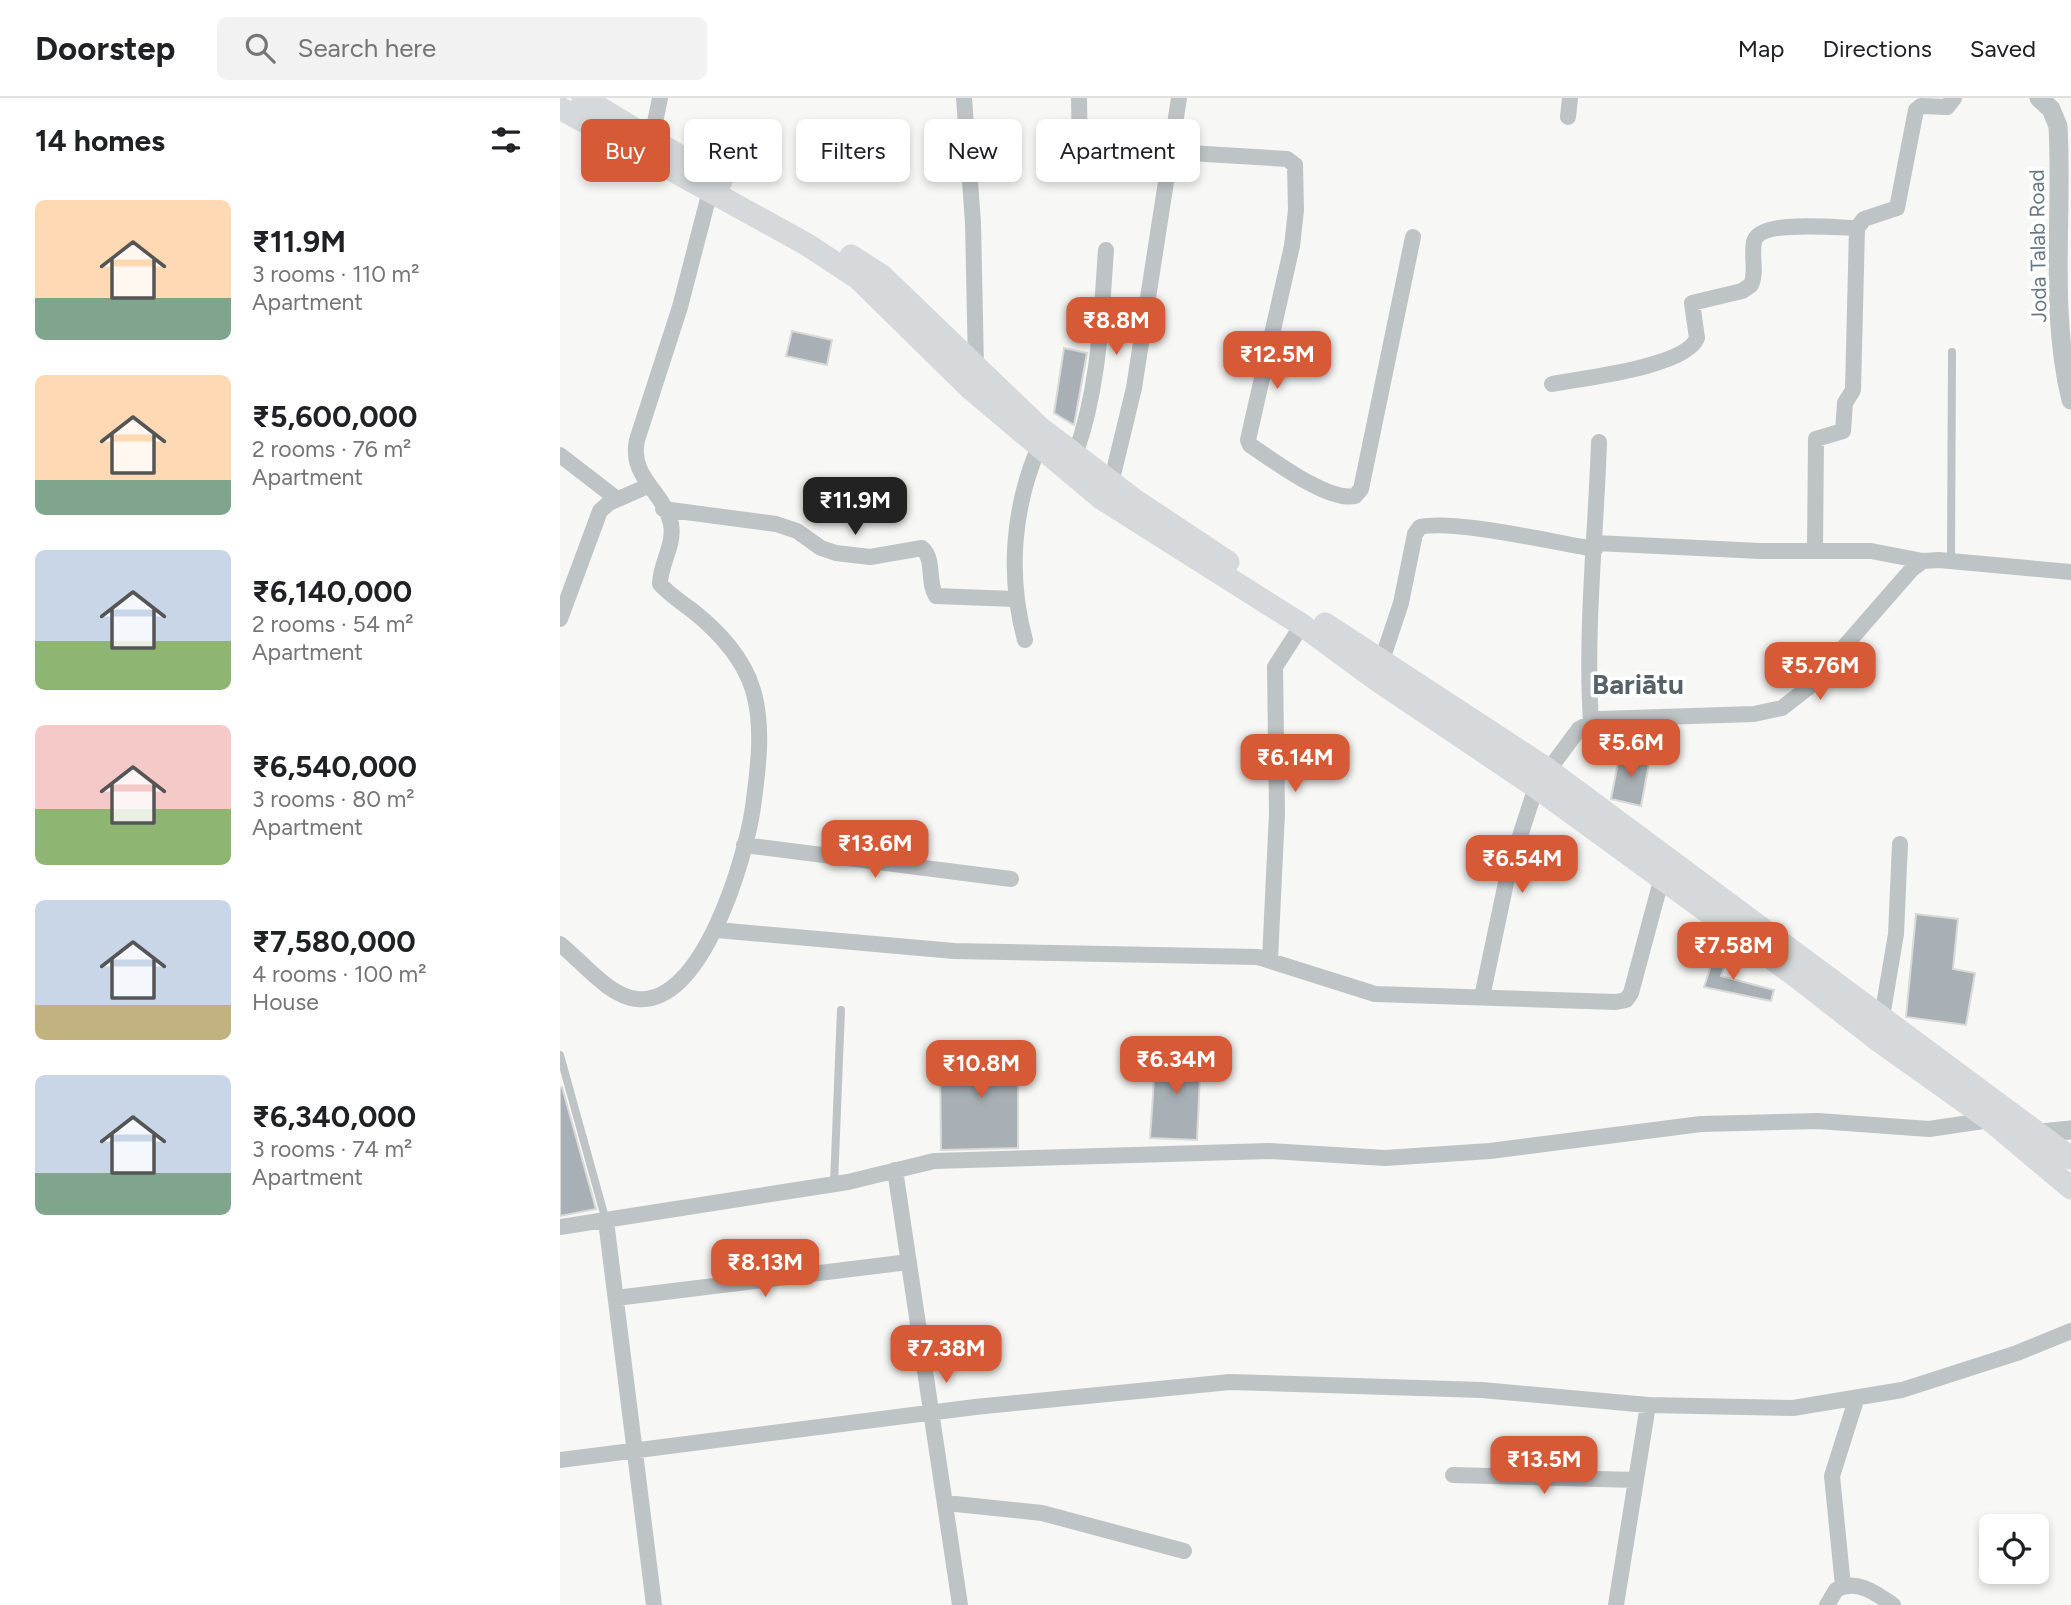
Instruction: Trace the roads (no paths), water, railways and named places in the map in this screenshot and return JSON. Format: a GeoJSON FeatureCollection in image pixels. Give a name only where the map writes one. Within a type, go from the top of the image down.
{"type":"FeatureCollection","features":[{"type":"Feature","properties":{"kind":"main road"},"geometry":{"type":"LineString","coordinates":[[583,98],[612,119]]}},
{"type":"Feature","properties":{"kind":"main road"},"geometry":{"type":"LineString","coordinates":[[560,108],[585,119]]}},
{"type":"Feature","properties":{"kind":"main road"},"geometry":{"type":"LineString","coordinates":[[670,158],[881,276],[1040,428],[1111,483],[1382,660],[1541,778],[1882,1017],[2025,1136],[2071,1188]]}},
{"type":"Feature","properties":{"kind":"main road"},"geometry":{"type":"LineString","coordinates":[[670,162],[710,191],[806,244],[858,278],[971,389],[1040,444],[1077,478],[1129,516],[1302,625],[1377,680],[1541,778],[1662,877],[1879,1041],[1990,1120],[2071,1158]]}},
{"type":"Feature","properties":{"kind":"street"},"geometry":{"type":"LineString","coordinates":[[656,119],[660,98]]}},
{"type":"Feature","properties":{"kind":"street"},"geometry":{"type":"LineString","coordinates":[[964,98],[973,223],[976,367]]}},
{"type":"Feature","properties":{"kind":"street"},"geometry":{"type":"LineString","coordinates":[[1079,98],[1079,119]]}},
{"type":"Feature","properties":{"kind":"street"},"geometry":{"type":"LineString","coordinates":[[1177,119],[1180,98]]}},
{"type":"Feature","properties":{"kind":"street"},"geometry":{"type":"LineString","coordinates":[[1568,117],[1570,98]]}},
{"type":"Feature","properties":{"kind":"street"},"geometry":{"type":"LineString","coordinates":[[1815,551],[1815,442],[1820,436],[1843,431],[1844,403],[1853,390],[1857,228],[1864,219],[1897,208],[1916,110],[1921,106],[1947,107],[1954,98]]}},
{"type":"Feature","properties":{"kind":"street","name":"Joda Talab Road"},"geometry":{"type":"LineString","coordinates":[[2039,98],[2063,119],[2059,139],[2058,266],[2063,364],[2071,400]]}},
{"type":"Feature","properties":{"kind":"street"},"geometry":{"type":"LineString","coordinates":[[1200,154],[1287,159],[1295,165],[1296,225],[1248,440],[1250,445],[1300,477],[1344,496],[1355,496],[1361,489],[1413,237]]}},
{"type":"Feature","properties":{"kind":"street"},"geometry":{"type":"LineString","coordinates":[[1111,483],[1134,388],[1168,182]]}},
{"type":"Feature","properties":{"kind":"street"},"geometry":{"type":"LineString","coordinates":[[560,944],[621,994],[636,999],[652,998],[684,976],[717,930],[753,808],[759,739],[755,698],[747,675],[726,641],[660,584],[671,533],[663,509],[638,468],[635,450],[680,307],[710,191]]}},
{"type":"Feature","properties":{"kind":"street"},"geometry":{"type":"LineString","coordinates":[[1552,384],[1635,368],[1689,348],[1697,338],[1692,303],[1742,291],[1751,285],[1755,239],[1762,231],[1780,227],[1857,228]]}},
{"type":"Feature","properties":{"kind":"street"},"geometry":{"type":"LineString","coordinates":[[1075,455],[1090,407],[1097,366],[1106,250]]}},
{"type":"Feature","properties":{"kind":"street"},"geometry":{"type":"LineString","coordinates":[[1591,722],[1588,644],[1596,546],[1599,443]]}},
{"type":"Feature","properties":{"kind":"street"},"geometry":{"type":"LineString","coordinates":[[1025,640],[1014,599],[1021,495],[1040,444]]}},
{"type":"Feature","properties":{"kind":"street"},"geometry":{"type":"LineString","coordinates":[[560,456],[617,499]]}},
{"type":"Feature","properties":{"kind":"street"},"geometry":{"type":"LineString","coordinates":[[560,619],[600,511],[617,499],[648,486]]}},
{"type":"Feature","properties":{"kind":"street"},"geometry":{"type":"LineString","coordinates":[[663,509],[776,524],[797,531],[821,548],[836,553],[870,557],[922,548],[928,553],[932,589],[936,596],[1014,599]]}},
{"type":"Feature","properties":{"kind":"street"},"geometry":{"type":"LineString","coordinates":[[1382,660],[1401,603],[1415,534],[1420,527],[1440,526],[1596,546],[1890,552],[1923,561],[2071,572]]}},
{"type":"Feature","properties":{"kind":"street"},"geometry":{"type":"LineString","coordinates":[[1482,997],[1508,873],[1541,778],[1571,737],[1591,722],[1610,718],[1754,714],[1782,708],[1809,687],[1912,569],[1923,561]]}},
{"type":"Feature","properties":{"kind":"street"},"geometry":{"type":"LineString","coordinates":[[1270,959],[1277,813],[1275,667],[1302,625]]}},
{"type":"Feature","properties":{"kind":"street"},"geometry":{"type":"LineString","coordinates":[[1882,1017],[1896,934],[1900,844]]}},
{"type":"Feature","properties":{"kind":"street"},"geometry":{"type":"LineString","coordinates":[[744,845],[1011,879]]}},
{"type":"Feature","properties":{"kind":"street"},"geometry":{"type":"LineString","coordinates":[[717,930],[954,951],[1270,959],[1336,984],[1375,994],[1626,1000],[1632,987],[1662,877]]}},
{"type":"Feature","properties":{"kind":"street"},"geometry":{"type":"LineString","coordinates":[[560,1227],[834,1184],[934,1161],[1269,1151],[1385,1158],[1490,1152],[1701,1125],[1818,1121],[1929,1129],[1990,1120]]}},
{"type":"Feature","properties":{"kind":"street"},"geometry":{"type":"LineString","coordinates":[[2025,1136],[2071,1130]]}},
{"type":"Feature","properties":{"kind":"street"},"geometry":{"type":"LineString","coordinates":[[895,1170],[960,1605]]}},
{"type":"Feature","properties":{"kind":"street"},"geometry":{"type":"LineString","coordinates":[[606,1221],[654,1605]]}},
{"type":"Feature","properties":{"kind":"street"},"geometry":{"type":"LineString","coordinates":[[616,1298],[909,1262]]}},
{"type":"Feature","properties":{"kind":"street"},"geometry":{"type":"LineString","coordinates":[[560,1460],[932,1413],[1268,1381],[1482,1390],[1648,1405],[1780,1408],[1857,1400],[1946,1378],[2071,1331]]}},
{"type":"Feature","properties":{"kind":"street"},"geometry":{"type":"LineString","coordinates":[[1843,1586],[1832,1476],[1857,1400]]}},
{"type":"Feature","properties":{"kind":"street"},"geometry":{"type":"LineString","coordinates":[[1616,1605],[1648,1405]]}},
{"type":"Feature","properties":{"kind":"street"},"geometry":{"type":"LineString","coordinates":[[1452,1475],[1636,1480]]}},
{"type":"Feature","properties":{"kind":"street"},"geometry":{"type":"LineString","coordinates":[[946,1503],[1042,1513],[1184,1550]]}},
{"type":"Feature","properties":{"kind":"street"},"geometry":{"type":"LineString","coordinates":[[1828,1605],[1830,1596],[1843,1586],[1861,1587],[1893,1605]]}},
{"type":"Feature","properties":{"kind":"lane"},"geometry":{"type":"LineString","coordinates":[[1951,561],[1952,352]]}},
{"type":"Feature","properties":{"kind":"lane"},"geometry":{"type":"LineString","coordinates":[[834,1184],[841,1010]]}},
{"type":"Feature","properties":{"kind":"lane"},"geometry":{"type":"LineString","coordinates":[[560,1055],[606,1221]]}},
{"type":"Feature","properties":{"kind":"district","name":"Bariātu"},"geometry":{"type":"Point","coordinates":[1638,684]}}]}
